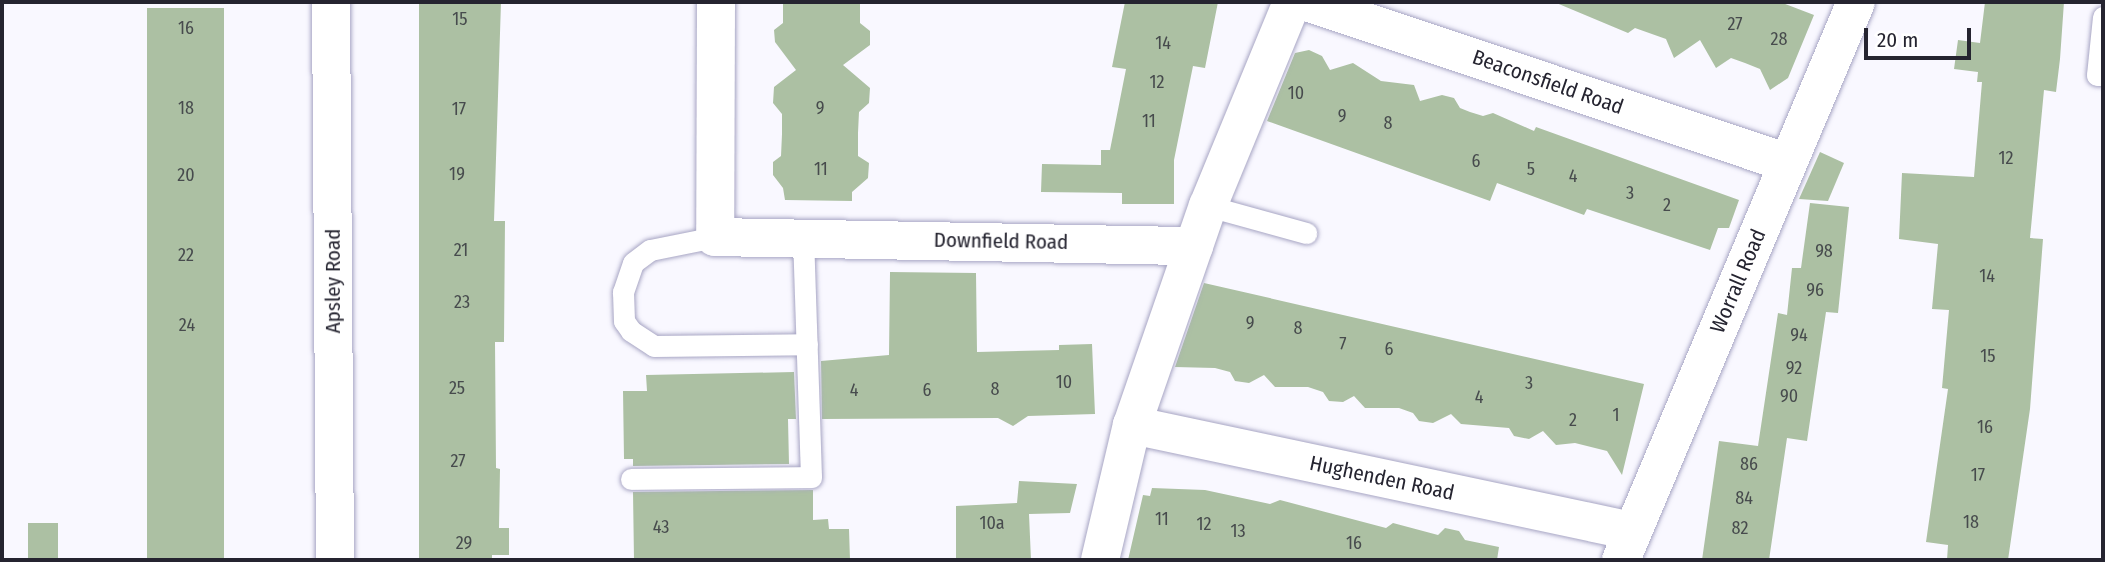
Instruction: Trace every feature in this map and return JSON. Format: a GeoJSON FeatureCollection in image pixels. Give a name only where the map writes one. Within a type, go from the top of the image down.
{"type":"FeatureCollection","features":[{"type":"Feature","properties":{"kind":"street","name":"Apsley Road"},"geometry":{"type":"LineString","coordinates":[[331,2],[335,560]]}},
{"type":"Feature","properties":{"kind":"street"},"geometry":{"type":"LineString","coordinates":[[715,236],[716,2]]}},
{"type":"Feature","properties":{"kind":"street"},"geometry":{"type":"LineString","coordinates":[[1100,560],[1132,425],[1208,206],[1292,2]]}},
{"type":"Feature","properties":{"kind":"street","name":"Beaconsfield Road"},"geometry":{"type":"LineString","coordinates":[[1307,2],[1347,8],[1788,163]]}},
{"type":"Feature","properties":{"kind":"street","name":"Worrall Road"},"geometry":{"type":"LineString","coordinates":[[1627,546],[1856,2]]}},
{"type":"Feature","properties":{"kind":"street","name":"Downfield Road"},"geometry":{"type":"LineString","coordinates":[[715,236],[1194,246]]}},
{"type":"Feature","properties":{"kind":"street","name":"Hughenden Road"},"geometry":{"type":"LineString","coordinates":[[1132,425],[1627,546]]}},
{"type":"Feature","properties":{"kind":"lane"},"geometry":{"type":"LineString","coordinates":[[2103,18],[2097,75],[2103,75]]}},
{"type":"Feature","properties":{"kind":"lane"},"geometry":{"type":"LineString","coordinates":[[1208,206],[1306,233]]}},
{"type":"Feature","properties":{"kind":"lane"},"geometry":{"type":"LineString","coordinates":[[715,236],[650,250],[633,263],[623,292],[624,321],[631,331],[654,346],[807,345]]}},
{"type":"Feature","properties":{"kind":"lane"},"geometry":{"type":"LineString","coordinates":[[631,479],[811,477],[803,236]]}},
{"type":"Feature","properties":{"kind":"building"},"geometry":{"type":"Polygon","coordinates":[[[419,2],[501,2],[494,221],[505,221],[504,342],[495,342],[496,468],[500,469],[499,528],[509,528],[509,555],[492,555],[492,560],[419,560],[419,2]]]}},
{"type":"Feature","properties":{"kind":"building"},"geometry":{"type":"Polygon","coordinates":[[[783,2],[860,2],[860,23],[870,31],[870,45],[843,65],[870,88],[869,103],[859,112],[858,133],[858,156],[869,163],[868,178],[852,192],[852,201],[785,200],[783,188],[773,175],[773,162],[781,156],[782,134],[782,114],[773,103],[774,87],[796,70],[775,42],[774,30],[783,23],[783,2]]]}},
{"type":"Feature","properties":{"kind":"building"},"geometry":{"type":"Polygon","coordinates":[[[1125,2],[1218,2],[1205,68],[1193,66],[1174,160],[1174,204],[1122,204],[1122,193],[1041,192],[1042,164],[1101,165],[1101,150],[1110,150],[1126,69],[1112,67],[1125,2]]]}},
{"type":"Feature","properties":{"kind":"building"},"geometry":{"type":"Polygon","coordinates":[[[1554,2],[1780,2],[1814,15],[1788,78],[1770,90],[1760,69],[1731,58],[1716,68],[1700,40],[1674,58],[1666,39],[1635,28],[1628,33],[1554,2]]]}},
{"type":"Feature","properties":{"kind":"building"},"geometry":{"type":"Polygon","coordinates":[[[1985,2],[2064,2],[2056,92],[2044,90],[2030,238],[2043,239],[2030,409],[2008,560],[1947,560],[1948,545],[1926,542],[1948,389],[1942,388],[1949,310],[1932,309],[1938,244],[1899,239],[1902,173],[1974,177],[1982,82],[1977,82],[1978,72],[1954,69],[1958,40],[1980,43],[1985,2]]]}},
{"type":"Feature","properties":{"kind":"building"},"geometry":{"type":"Polygon","coordinates":[[[147,8],[224,8],[224,560],[147,560],[147,8]]]}},
{"type":"Feature","properties":{"kind":"building"},"geometry":{"type":"Polygon","coordinates":[[[1309,50],[1322,56],[1330,70],[1353,63],[1381,81],[1414,85],[1420,101],[1442,95],[1454,98],[1460,108],[1470,112],[1483,116],[1493,113],[1534,131],[1536,127],[1739,200],[1729,228],[1718,228],[1710,250],[1587,209],[1584,215],[1497,183],[1490,201],[1267,121],[1295,53],[1309,50]]]}},
{"type":"Feature","properties":{"kind":"building"},"geometry":{"type":"Polygon","coordinates":[[[1820,152],[1844,163],[1828,201],[1799,199],[1820,152]]]}},
{"type":"Feature","properties":{"kind":"building"},"geometry":{"type":"Polygon","coordinates":[[[1810,203],[1849,207],[1838,313],[1826,312],[1807,441],[1787,438],[1769,560],[1702,560],[1719,441],[1758,446],[1778,313],[1787,315],[1792,268],[1801,268],[1810,203]]]}},
{"type":"Feature","properties":{"kind":"building"},"geometry":{"type":"Polygon","coordinates":[[[890,272],[976,273],[977,352],[1059,350],[1059,345],[1092,344],[1095,414],[1028,416],[1013,426],[998,418],[822,419],[821,361],[889,355],[890,272]]]}},
{"type":"Feature","properties":{"kind":"building"},"geometry":{"type":"Polygon","coordinates":[[[1204,283],[1644,384],[1622,475],[1607,451],[1575,443],[1556,445],[1543,431],[1529,439],[1514,436],[1509,428],[1461,424],[1451,414],[1433,423],[1419,421],[1413,413],[1399,408],[1365,408],[1354,396],[1343,402],[1329,401],[1323,392],[1308,387],[1275,387],[1264,375],[1249,383],[1235,381],[1230,372],[1215,368],[1175,367],[1204,283]]]}},
{"type":"Feature","properties":{"kind":"building"},"geometry":{"type":"Polygon","coordinates":[[[794,372],[796,419],[788,419],[789,464],[633,466],[633,459],[624,459],[623,391],[647,391],[646,375],[794,372]]]}},
{"type":"Feature","properties":{"kind":"building"},"geometry":{"type":"Polygon","coordinates":[[[1019,481],[1077,484],[1070,513],[1029,514],[1031,560],[956,560],[956,506],[1017,503],[1019,481]]]}},
{"type":"Feature","properties":{"kind":"building"},"geometry":{"type":"Polygon","coordinates":[[[1152,488],[1205,490],[1270,504],[1280,500],[1386,528],[1393,523],[1438,535],[1445,528],[1459,531],[1465,540],[1499,547],[1497,560],[1128,560],[1143,495],[1150,496],[1152,488]]]}},
{"type":"Feature","properties":{"kind":"building"},"geometry":{"type":"Polygon","coordinates":[[[813,490],[813,520],[828,519],[829,529],[849,529],[850,560],[634,560],[633,492],[813,490]]]}},
{"type":"Feature","properties":{"kind":"building"},"geometry":{"type":"Polygon","coordinates":[[[28,523],[58,523],[58,560],[28,560],[28,523]]]}}]}
